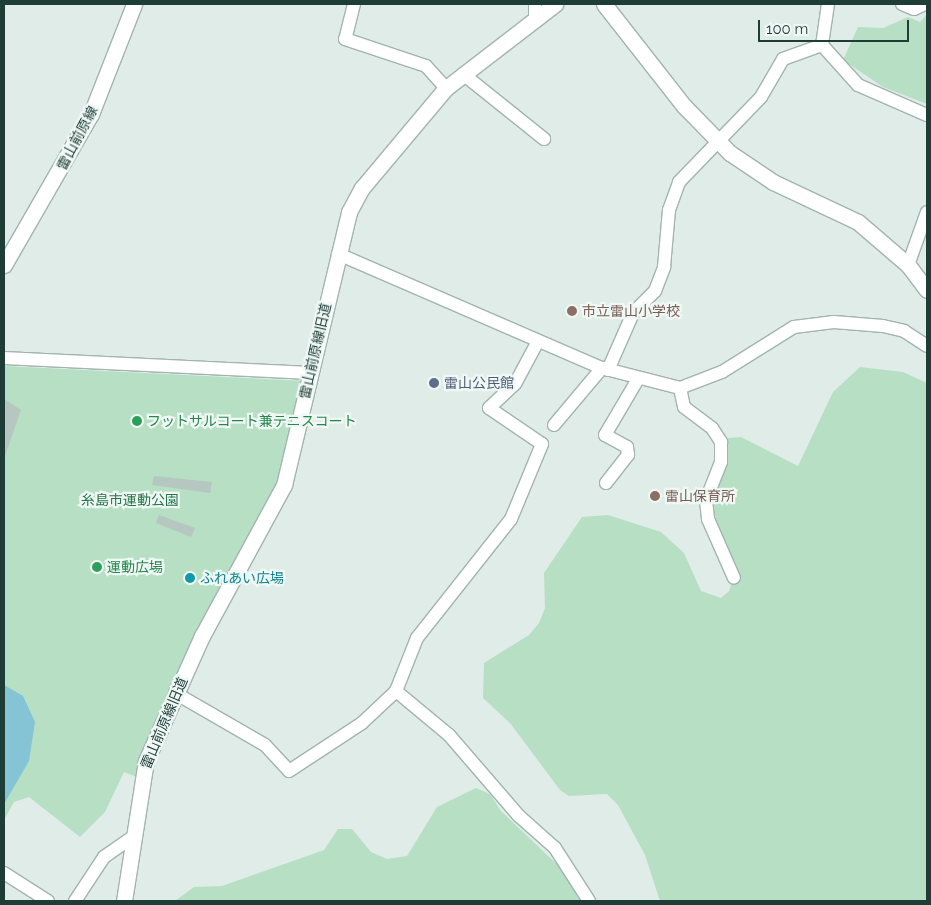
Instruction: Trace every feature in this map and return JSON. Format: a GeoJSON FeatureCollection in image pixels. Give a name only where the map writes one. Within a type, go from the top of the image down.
{"type":"FeatureCollection","features":[{"type":"Feature","properties":{"kind":"street","name":"雷山前原線"},"geometry":{"type":"LineString","coordinates":[[4,265],[91,114],[134,4]]}},
{"type":"Feature","properties":{"kind":"street"},"geometry":{"type":"LineString","coordinates":[[354,4],[345,39],[426,66],[446,88]]}},
{"type":"Feature","properties":{"kind":"street","name":"雷山前原線旧道"},"geometry":{"type":"LineString","coordinates":[[124,901],[131,838],[146,761],[175,693],[284,485],[349,212],[362,188],[446,88],[535,11],[555,4]]}},
{"type":"Feature","properties":{"kind":"street"},"geometry":{"type":"LineString","coordinates":[[604,4],[716,140],[760,174],[858,222],[908,265],[927,290]]}},
{"type":"Feature","properties":{"kind":"street"},"geometry":{"type":"LineString","coordinates":[[822,45],[828,4]]}},
{"type":"Feature","properties":{"kind":"street"},"geometry":{"type":"LineString","coordinates":[[902,4],[914,9],[925,4]]}},
{"type":"Feature","properties":{"kind":"street"},"geometry":{"type":"LineString","coordinates":[[554,425],[605,369],[633,313],[654,291],[664,267],[669,210],[680,182],[716,140],[761,97],[783,59],[822,45]]}},
{"type":"Feature","properties":{"kind":"street"},"geometry":{"type":"LineString","coordinates":[[822,45],[858,85],[927,115]]}},
{"type":"Feature","properties":{"kind":"street"},"geometry":{"type":"LineString","coordinates":[[463,74],[544,139]]}},
{"type":"Feature","properties":{"kind":"street"},"geometry":{"type":"LineString","coordinates":[[908,265],[927,212]]}},
{"type":"Feature","properties":{"kind":"street"},"geometry":{"type":"LineString","coordinates":[[338,254],[538,343],[605,369],[680,388],[722,372],[794,327],[834,322],[884,326],[904,331],[927,346]]}},
{"type":"Feature","properties":{"kind":"street"},"geometry":{"type":"LineString","coordinates":[[175,693],[264,745],[289,771],[362,723],[396,691],[417,638],[511,519],[542,444],[489,408],[515,384],[538,343]]}},
{"type":"Feature","properties":{"kind":"street"},"geometry":{"type":"LineString","coordinates":[[4,358],[310,373]]}},
{"type":"Feature","properties":{"kind":"street"},"geometry":{"type":"LineString","coordinates":[[606,483],[628,455],[627,447],[605,435],[638,378]]}},
{"type":"Feature","properties":{"kind":"street"},"geometry":{"type":"LineString","coordinates":[[680,388],[684,407],[712,428],[721,442],[721,462],[706,500],[708,519],[734,578]]}},
{"type":"Feature","properties":{"kind":"street"},"geometry":{"type":"LineString","coordinates":[[396,691],[449,735],[519,816],[555,848],[589,901]]}},
{"type":"Feature","properties":{"kind":"street"},"geometry":{"type":"LineString","coordinates":[[75,901],[104,857],[131,838]]}},
{"type":"Feature","properties":{"kind":"street"},"geometry":{"type":"LineString","coordinates":[[4,873],[48,901]]}},
{"type":"Feature","properties":{"kind":"green space"},"geometry":{"type":"Polygon","coordinates":[[[927,14],[927,104],[883,87],[843,60],[858,27],[883,28],[908,17],[920,22],[927,14]]]}},
{"type":"Feature","properties":{"kind":"green space","name":"糸島市運動公園"},"geometry":{"type":"Polygon","coordinates":[[[4,366],[305,381],[280,484],[137,777],[124,772],[105,812],[80,837],[29,797],[14,802],[4,820],[4,366]]]}},
{"type":"Feature","properties":{"kind":"green space"},"geometry":{"type":"Polygon","coordinates":[[[860,367],[903,372],[927,383],[927,901],[660,901],[645,855],[618,805],[607,794],[569,796],[560,790],[510,723],[483,698],[484,663],[529,635],[539,623],[545,608],[544,573],[582,517],[608,515],[661,532],[684,553],[701,591],[721,598],[729,591],[731,585],[712,501],[728,438],[741,437],[798,466],[833,392],[860,367]]]}},
{"type":"Feature","properties":{"kind":"green space"},"geometry":{"type":"Polygon","coordinates":[[[476,788],[490,794],[501,811],[562,869],[580,901],[175,901],[194,887],[222,886],[324,850],[338,829],[352,829],[371,852],[387,859],[407,856],[437,807],[476,788]]]}},
{"type":"Feature","properties":{"kind":"water"},"geometry":{"type":"Polygon","coordinates":[[[4,685],[23,696],[35,722],[29,761],[4,804],[4,685]]]}},
{"type":"Feature","properties":{"kind":"building"},"geometry":{"type":"Polygon","coordinates":[[[4,399],[21,410],[5,456],[4,456],[4,399]]]}},
{"type":"Feature","properties":{"kind":"building"},"geometry":{"type":"Polygon","coordinates":[[[154,476],[212,482],[210,493],[152,485],[154,476]]]}},
{"type":"Feature","properties":{"kind":"building"},"geometry":{"type":"Polygon","coordinates":[[[159,515],[195,528],[191,537],[156,523],[159,515]]]}},
{"type":"Feature","properties":{"kind":"place","name":"市立雷山小学校"},"geometry":{"type":"Point","coordinates":[572,311]}},
{"type":"Feature","properties":{"kind":"place","name":"雷山公民館"},"geometry":{"type":"Point","coordinates":[434,383]}},
{"type":"Feature","properties":{"kind":"place","name":"フットサルコート兼テニスコート"},"geometry":{"type":"Point","coordinates":[137,421]}},
{"type":"Feature","properties":{"kind":"place","name":"雷山保育所"},"geometry":{"type":"Point","coordinates":[655,496]}},
{"type":"Feature","properties":{"kind":"place","name":"運動広場"},"geometry":{"type":"Point","coordinates":[97,567]}},
{"type":"Feature","properties":{"kind":"place","name":"ふれあい広場"},"geometry":{"type":"Point","coordinates":[190,578]}}]}
